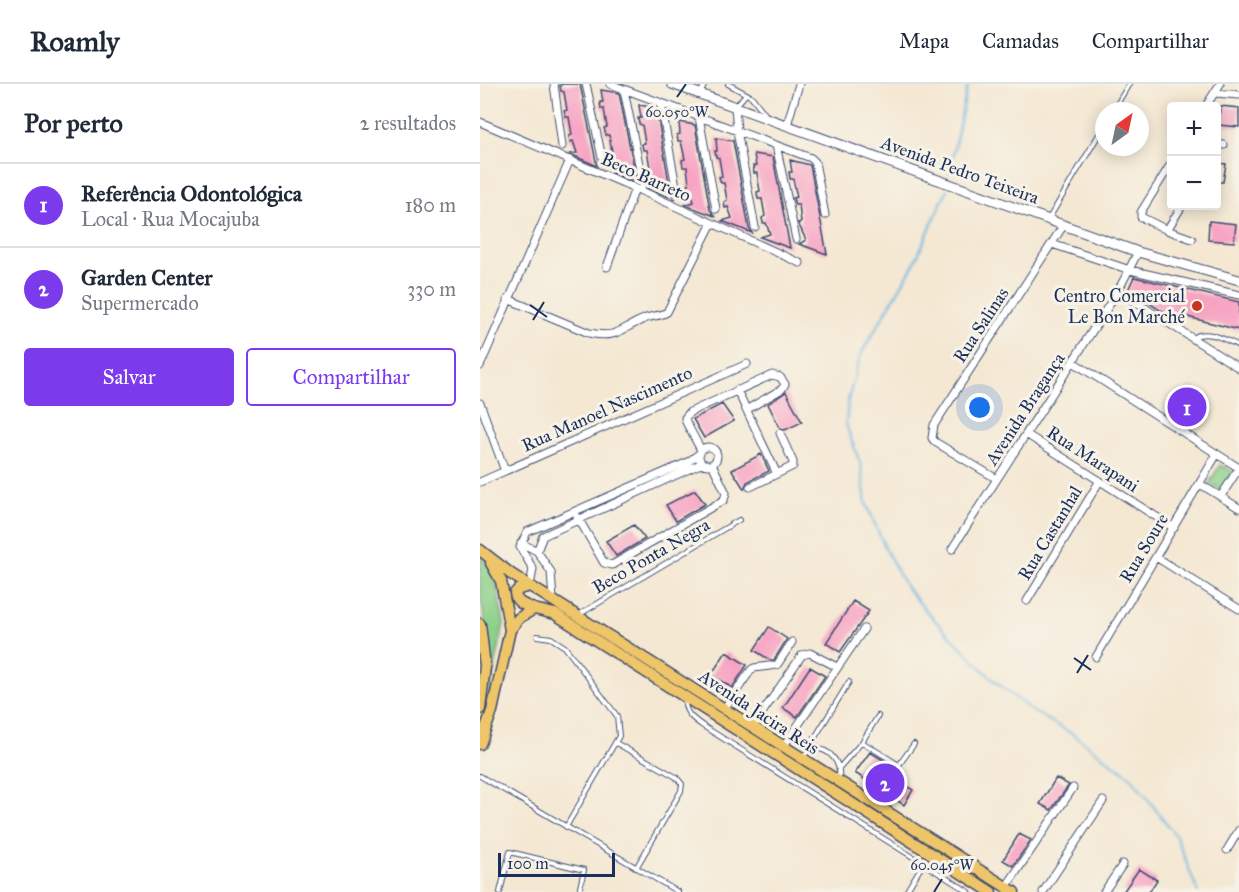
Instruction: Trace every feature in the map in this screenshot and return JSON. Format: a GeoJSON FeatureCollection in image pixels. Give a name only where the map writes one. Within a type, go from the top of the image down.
{"type":"FeatureCollection","features":[{"type":"Feature","properties":{"kind":"main road"},"geometry":{"type":"LineString","coordinates":[[480,545],[501,581],[510,630],[492,711],[480,744]]}},
{"type":"Feature","properties":{"kind":"main road","name":"Avenida Jacira Reis"},"geometry":{"type":"LineString","coordinates":[[484,554],[530,586],[1010,889]]}},
{"type":"Feature","properties":{"kind":"main road"},"geometry":{"type":"LineString","coordinates":[[530,586],[519,589],[515,593],[520,603],[534,609]]}},
{"type":"Feature","properties":{"kind":"main road","name":"Avenida Jacira Reis"},"geometry":{"type":"LineString","coordinates":[[534,609],[555,614],[991,892]]}},
{"type":"Feature","properties":{"kind":"main road"},"geometry":{"type":"LineString","coordinates":[[510,630],[519,618],[534,609]]}},
{"type":"Feature","properties":{"kind":"main road"},"geometry":{"type":"LineString","coordinates":[[480,624],[485,666],[480,709]]}},
{"type":"Feature","properties":{"kind":"street"},"geometry":{"type":"LineString","coordinates":[[554,84],[562,146]]}},
{"type":"Feature","properties":{"kind":"street"},"geometry":{"type":"LineString","coordinates":[[586,84],[603,162]]}},
{"type":"Feature","properties":{"kind":"street"},"geometry":{"type":"LineString","coordinates":[[610,84],[806,155],[815,162],[825,215]]}},
{"type":"Feature","properties":{"kind":"street","name":"Avenida Pedro Teixeira"},"geometry":{"type":"LineString","coordinates":[[672,84],[1138,252],[1239,280]]}},
{"type":"Feature","properties":{"kind":"street"},"geometry":{"type":"LineString","coordinates":[[787,125],[799,84]]}},
{"type":"Feature","properties":{"kind":"street"},"geometry":{"type":"LineString","coordinates":[[1209,102],[1220,84]]}},
{"type":"Feature","properties":{"kind":"street"},"geometry":{"type":"LineString","coordinates":[[624,90],[643,184]]}},
{"type":"Feature","properties":{"kind":"street"},"geometry":{"type":"LineString","coordinates":[[1215,93],[1239,95]]}},
{"type":"Feature","properties":{"kind":"street"},"geometry":{"type":"LineString","coordinates":[[661,104],[677,192]]}},
{"type":"Feature","properties":{"kind":"street"},"geometry":{"type":"LineString","coordinates":[[735,107],[737,131],[755,227]]}},
{"type":"Feature","properties":{"kind":"street"},"geometry":{"type":"LineString","coordinates":[[699,117],[716,209]]}},
{"type":"Feature","properties":{"kind":"street","name":"Beco Barreto"},"geometry":{"type":"LineString","coordinates":[[480,122],[635,188],[800,263]]}},
{"type":"Feature","properties":{"kind":"street"},"geometry":{"type":"LineString","coordinates":[[776,145],[796,239]]}},
{"type":"Feature","properties":{"kind":"street"},"geometry":{"type":"LineString","coordinates":[[480,366],[570,160]]}},
{"type":"Feature","properties":{"kind":"street"},"geometry":{"type":"LineString","coordinates":[[1167,170],[1141,214],[1143,219],[1192,238]]}},
{"type":"Feature","properties":{"kind":"street"},"geometry":{"type":"LineString","coordinates":[[607,267],[635,188]]}},
{"type":"Feature","properties":{"kind":"street"},"geometry":{"type":"LineString","coordinates":[[1167,230],[1180,210]]}},
{"type":"Feature","properties":{"kind":"street"},"geometry":{"type":"LineString","coordinates":[[508,299],[589,333],[602,335],[623,332],[643,320],[663,315],[671,307],[712,223]]}},
{"type":"Feature","properties":{"kind":"street","name":"Rua Salinas"},"geometry":{"type":"LineString","coordinates":[[997,479],[935,442],[932,438],[934,425],[1063,226]]}},
{"type":"Feature","properties":{"kind":"street"},"geometry":{"type":"LineString","coordinates":[[1052,244],[1130,270],[1239,295]]}},
{"type":"Feature","properties":{"kind":"street","name":"Avenida Bragança"},"geometry":{"type":"LineString","coordinates":[[952,549],[1118,291],[1138,252]]}},
{"type":"Feature","properties":{"kind":"street"},"geometry":{"type":"LineString","coordinates":[[1118,291],[1239,368]]}},
{"type":"Feature","properties":{"kind":"street"},"geometry":{"type":"LineString","coordinates":[[1073,362],[1239,468],[1221,496]]}},
{"type":"Feature","properties":{"kind":"street","name":"Rua Manoel Nascimento"},"geometry":{"type":"LineString","coordinates":[[480,482],[747,364]]}},
{"type":"Feature","properties":{"kind":"street"},"geometry":{"type":"LineString","coordinates":[[574,511],[604,563],[612,565],[724,500],[726,493],[709,464],[700,459],[701,452],[686,422],[687,415],[772,375],[780,376],[785,384],[778,392],[746,410]]}},
{"type":"Feature","properties":{"kind":"street"},"geometry":{"type":"LineString","coordinates":[[737,390],[777,474]]}},
{"type":"Feature","properties":{"kind":"street"},"geometry":{"type":"LineString","coordinates":[[480,403],[505,471]]}},
{"type":"Feature","properties":{"kind":"street"},"geometry":{"type":"LineString","coordinates":[[750,488],[794,465],[780,433]]}},
{"type":"Feature","properties":{"kind":"street","name":"Rua Marapani"},"geometry":{"type":"LineString","coordinates":[[1026,434],[1174,528]]}},
{"type":"Feature","properties":{"kind":"street"},"geometry":{"type":"LineString","coordinates":[[530,586],[533,568],[522,551],[521,543],[527,532],[688,462],[706,447],[714,449],[717,457],[709,464],[698,465],[543,536],[537,551]]}},
{"type":"Feature","properties":{"kind":"street","name":"Rua Soure"},"geometry":{"type":"LineString","coordinates":[[1095,657],[1217,454]]}},
{"type":"Feature","properties":{"kind":"street","name":"Rua Castanhal"},"geometry":{"type":"LineString","coordinates":[[1027,601],[1100,482]]}},
{"type":"Feature","properties":{"kind":"street"},"geometry":{"type":"LineString","coordinates":[[1200,484],[1239,508]]}},
{"type":"Feature","properties":{"kind":"street"},"geometry":{"type":"LineString","coordinates":[[521,543],[537,551],[550,572],[553,600]]}},
{"type":"Feature","properties":{"kind":"street"},"geometry":{"type":"LineString","coordinates":[[1156,557],[1239,609]]}},
{"type":"Feature","properties":{"kind":"street"},"geometry":{"type":"LineString","coordinates":[[783,747],[864,629]]}},
{"type":"Feature","properties":{"kind":"street"},"geometry":{"type":"LineString","coordinates":[[724,709],[750,670],[777,665],[792,642]]}},
{"type":"Feature","properties":{"kind":"street"},"geometry":{"type":"LineString","coordinates":[[753,726],[802,655],[810,653],[837,667]]}},
{"type":"Feature","properties":{"kind":"street"},"geometry":{"type":"LineString","coordinates":[[1010,889],[1073,788]]}},
{"type":"Feature","properties":{"kind":"street"},"geometry":{"type":"LineString","coordinates":[[1043,892],[1103,801]]}},
{"type":"Feature","properties":{"kind":"street"},"geometry":{"type":"LineString","coordinates":[[1227,850],[1239,830]]}},
{"type":"Feature","properties":{"kind":"street"},"geometry":{"type":"LineString","coordinates":[[1104,892],[1123,864]]}},
{"type":"Feature","properties":{"kind":"lane"},"geometry":{"type":"LineString","coordinates":[[700,94],[705,84]]}},
{"type":"Feature","properties":{"kind":"lane"},"geometry":{"type":"LineString","coordinates":[[728,84],[759,104],[766,118]]}},
{"type":"Feature","properties":{"kind":"lane"},"geometry":{"type":"LineString","coordinates":[[1118,102],[1129,84]]}},
{"type":"Feature","properties":{"kind":"lane"},"geometry":{"type":"LineString","coordinates":[[735,107],[746,94]]}},
{"type":"Feature","properties":{"kind":"lane"},"geometry":{"type":"LineString","coordinates":[[1048,220],[1095,141]]}},
{"type":"Feature","properties":{"kind":"lane"},"geometry":{"type":"LineString","coordinates":[[1192,338],[1202,334],[1220,337],[1239,346]]}},
{"type":"Feature","properties":{"kind":"lane","name":"Beco Ponta Negra"},"geometry":{"type":"LineString","coordinates":[[576,615],[739,520]]}},
{"type":"Feature","properties":{"kind":"lane"},"geometry":{"type":"LineString","coordinates":[[537,636],[551,638],[565,647],[613,709],[620,730],[616,743],[566,827]]}},
{"type":"Feature","properties":{"kind":"lane"},"geometry":{"type":"LineString","coordinates":[[838,782],[839,768],[831,755],[818,748],[813,742],[849,682]]}},
{"type":"Feature","properties":{"kind":"lane","name":"Avenida Jacira Reis"},"geometry":{"type":"LineString","coordinates":[[686,696],[687,713],[703,726],[969,892]]}},
{"type":"Feature","properties":{"kind":"lane"},"geometry":{"type":"LineString","coordinates":[[839,768],[862,742],[878,716]]}},
{"type":"Feature","properties":{"kind":"lane"},"geometry":{"type":"LineString","coordinates":[[862,742],[899,765],[914,744]]}},
{"type":"Feature","properties":{"kind":"lane"},"geometry":{"type":"LineString","coordinates":[[616,743],[676,777],[682,784],[681,791],[636,868]]}},
{"type":"Feature","properties":{"kind":"lane"},"geometry":{"type":"LineString","coordinates":[[801,758],[806,752],[818,748]]}},
{"type":"Feature","properties":{"kind":"lane"},"geometry":{"type":"LineString","coordinates":[[480,776],[678,892]]}},
{"type":"Feature","properties":{"kind":"lane"},"geometry":{"type":"LineString","coordinates":[[500,892],[510,852],[584,870],[579,892]]}},
{"type":"Feature","properties":{"kind":"lane"},"geometry":{"type":"LineString","coordinates":[[906,892],[923,864]]}},
{"type":"Feature","properties":{"kind":"green space"},"geometry":{"type":"Polygon","coordinates":[[[1220,465],[1233,472],[1221,490],[1209,483],[1220,465]]]}},
{"type":"Feature","properties":{"kind":"green space"},"geometry":{"type":"Polygon","coordinates":[[[480,555],[496,582],[504,623],[484,721],[488,660],[480,597],[480,555]]]}},
{"type":"Feature","properties":{"kind":"building"},"geometry":{"type":"Polygon","coordinates":[[[580,84],[597,166],[570,154],[577,153],[573,141],[570,142],[569,136],[572,135],[569,117],[566,117],[564,111],[567,110],[564,92],[561,91],[560,85],[580,84]]]}},
{"type":"Feature","properties":{"kind":"building"},"geometry":{"type":"Polygon","coordinates":[[[601,90],[619,93],[637,183],[611,172],[617,170],[613,159],[610,159],[609,153],[612,152],[609,135],[606,135],[604,128],[607,127],[604,109],[601,109],[600,102],[603,102],[601,90]]]}},
{"type":"Feature","properties":{"kind":"building"},"geometry":{"type":"Polygon","coordinates":[[[639,105],[656,108],[671,193],[675,200],[648,188],[655,186],[651,174],[648,175],[647,169],[650,168],[647,150],[643,150],[642,144],[645,143],[642,125],[639,124],[638,118],[641,118],[639,105]]]}},
{"type":"Feature","properties":{"kind":"building"},"geometry":{"type":"Polygon","coordinates":[[[1221,106],[1239,108],[1239,127],[1221,125],[1221,106]]]}},
{"type":"Feature","properties":{"kind":"building"},"geometry":{"type":"Polygon","coordinates":[[[679,122],[695,125],[710,210],[715,216],[685,205],[694,202],[691,191],[688,191],[687,167],[683,167],[682,160],[685,159],[681,141],[678,141],[679,122]]]}},
{"type":"Feature","properties":{"kind":"building"},"geometry":{"type":"Polygon","coordinates":[[[716,138],[733,141],[749,228],[752,233],[722,221],[732,218],[728,207],[725,208],[724,202],[727,200],[724,183],[721,183],[719,177],[722,176],[719,158],[716,157],[715,151],[717,151],[716,138]]]}},
{"type":"Feature","properties":{"kind":"building"},"geometry":{"type":"Polygon","coordinates":[[[754,154],[773,157],[790,248],[760,237],[770,234],[766,223],[763,223],[762,218],[765,216],[762,199],[758,199],[757,192],[760,191],[757,173],[754,173],[753,166],[756,166],[754,154]]]}},
{"type":"Feature","properties":{"kind":"building"},"geometry":{"type":"Polygon","coordinates":[[[790,160],[810,165],[827,254],[799,244],[806,240],[798,223],[801,222],[799,205],[795,205],[793,198],[797,197],[793,179],[790,179],[789,172],[792,172],[790,160]]]}},
{"type":"Feature","properties":{"kind":"building"},"geometry":{"type":"Polygon","coordinates":[[[1221,164],[1226,164],[1223,182],[1221,182],[1221,164]]]}},
{"type":"Feature","properties":{"kind":"building"},"geometry":{"type":"Polygon","coordinates":[[[1209,221],[1236,224],[1234,242],[1208,240],[1209,221]]]}},
{"type":"Feature","properties":{"kind":"building","name":"Centro Comercial Le Bon Marché"},"geometry":{"type":"Polygon","coordinates":[[[1134,277],[1239,302],[1239,330],[1160,310],[1128,290],[1134,277]]]}},
{"type":"Feature","properties":{"kind":"building"},"geometry":{"type":"Polygon","coordinates":[[[1190,387],[1205,396],[1185,427],[1171,418],[1190,387]]]}},
{"type":"Feature","properties":{"kind":"building"},"geometry":{"type":"Polygon","coordinates":[[[786,392],[802,422],[785,430],[780,428],[768,404],[786,392]]]}},
{"type":"Feature","properties":{"kind":"building"},"geometry":{"type":"Polygon","coordinates":[[[722,404],[734,421],[704,438],[693,419],[722,404]]]}},
{"type":"Feature","properties":{"kind":"building"},"geometry":{"type":"Polygon","coordinates":[[[761,454],[769,471],[747,482],[744,489],[732,470],[761,454]]]}},
{"type":"Feature","properties":{"kind":"building"},"geometry":{"type":"Polygon","coordinates":[[[695,490],[705,504],[676,521],[666,505],[695,490]]]}},
{"type":"Feature","properties":{"kind":"building"},"geometry":{"type":"Polygon","coordinates":[[[634,525],[645,539],[616,556],[606,541],[634,525]]]}},
{"type":"Feature","properties":{"kind":"building"},"geometry":{"type":"Polygon","coordinates":[[[853,601],[869,611],[840,652],[826,643],[853,601]]]}},
{"type":"Feature","properties":{"kind":"building"},"geometry":{"type":"Polygon","coordinates":[[[769,627],[787,639],[774,660],[754,650],[769,627]]]}},
{"type":"Feature","properties":{"kind":"building"},"geometry":{"type":"Polygon","coordinates":[[[726,652],[747,665],[732,688],[711,675],[726,652]]]}},
{"type":"Feature","properties":{"kind":"building"},"geometry":{"type":"Polygon","coordinates":[[[810,667],[825,676],[797,717],[783,708],[810,667]]]}},
{"type":"Feature","properties":{"kind":"building"},"geometry":{"type":"Polygon","coordinates":[[[870,752],[895,767],[890,775],[913,790],[904,805],[855,773],[870,752]]]}},
{"type":"Feature","properties":{"kind":"building"},"geometry":{"type":"Polygon","coordinates":[[[1056,778],[1069,785],[1051,810],[1040,804],[1056,778]]]}},
{"type":"Feature","properties":{"kind":"building"},"geometry":{"type":"Polygon","coordinates":[[[1019,834],[1031,840],[1013,866],[1003,860],[1019,834]]]}},
{"type":"Feature","properties":{"kind":"building"},"geometry":{"type":"Polygon","coordinates":[[[1139,869],[1157,880],[1149,892],[1123,892],[1139,869]]]}},
{"type":"Feature","properties":{"kind":"waterway"},"geometry":{"type":"LineString","coordinates":[[949,173],[968,84]]}},
{"type":"Feature","properties":{"kind":"waterway"},"geometry":{"type":"LineString","coordinates":[[947,190],[914,264],[861,354],[848,400],[846,425],[861,466],[866,503],[886,550],[906,587],[927,612],[991,678],[1032,711],[1071,733],[1131,777],[1176,836],[1198,892]]}},
{"type":"Feature","properties":{"kind":"place","name":"Centro Comercial Le Bon Marché"},"geometry":{"type":"Point","coordinates":[1197,306]}},
{"type":"Feature","properties":{"kind":"place","name":"Referência Odontológica"},"geometry":{"type":"Point","coordinates":[1187,407]}},
{"type":"Feature","properties":{"kind":"place","name":"Garden Center"},"geometry":{"type":"Point","coordinates":[885,783]}}]}
